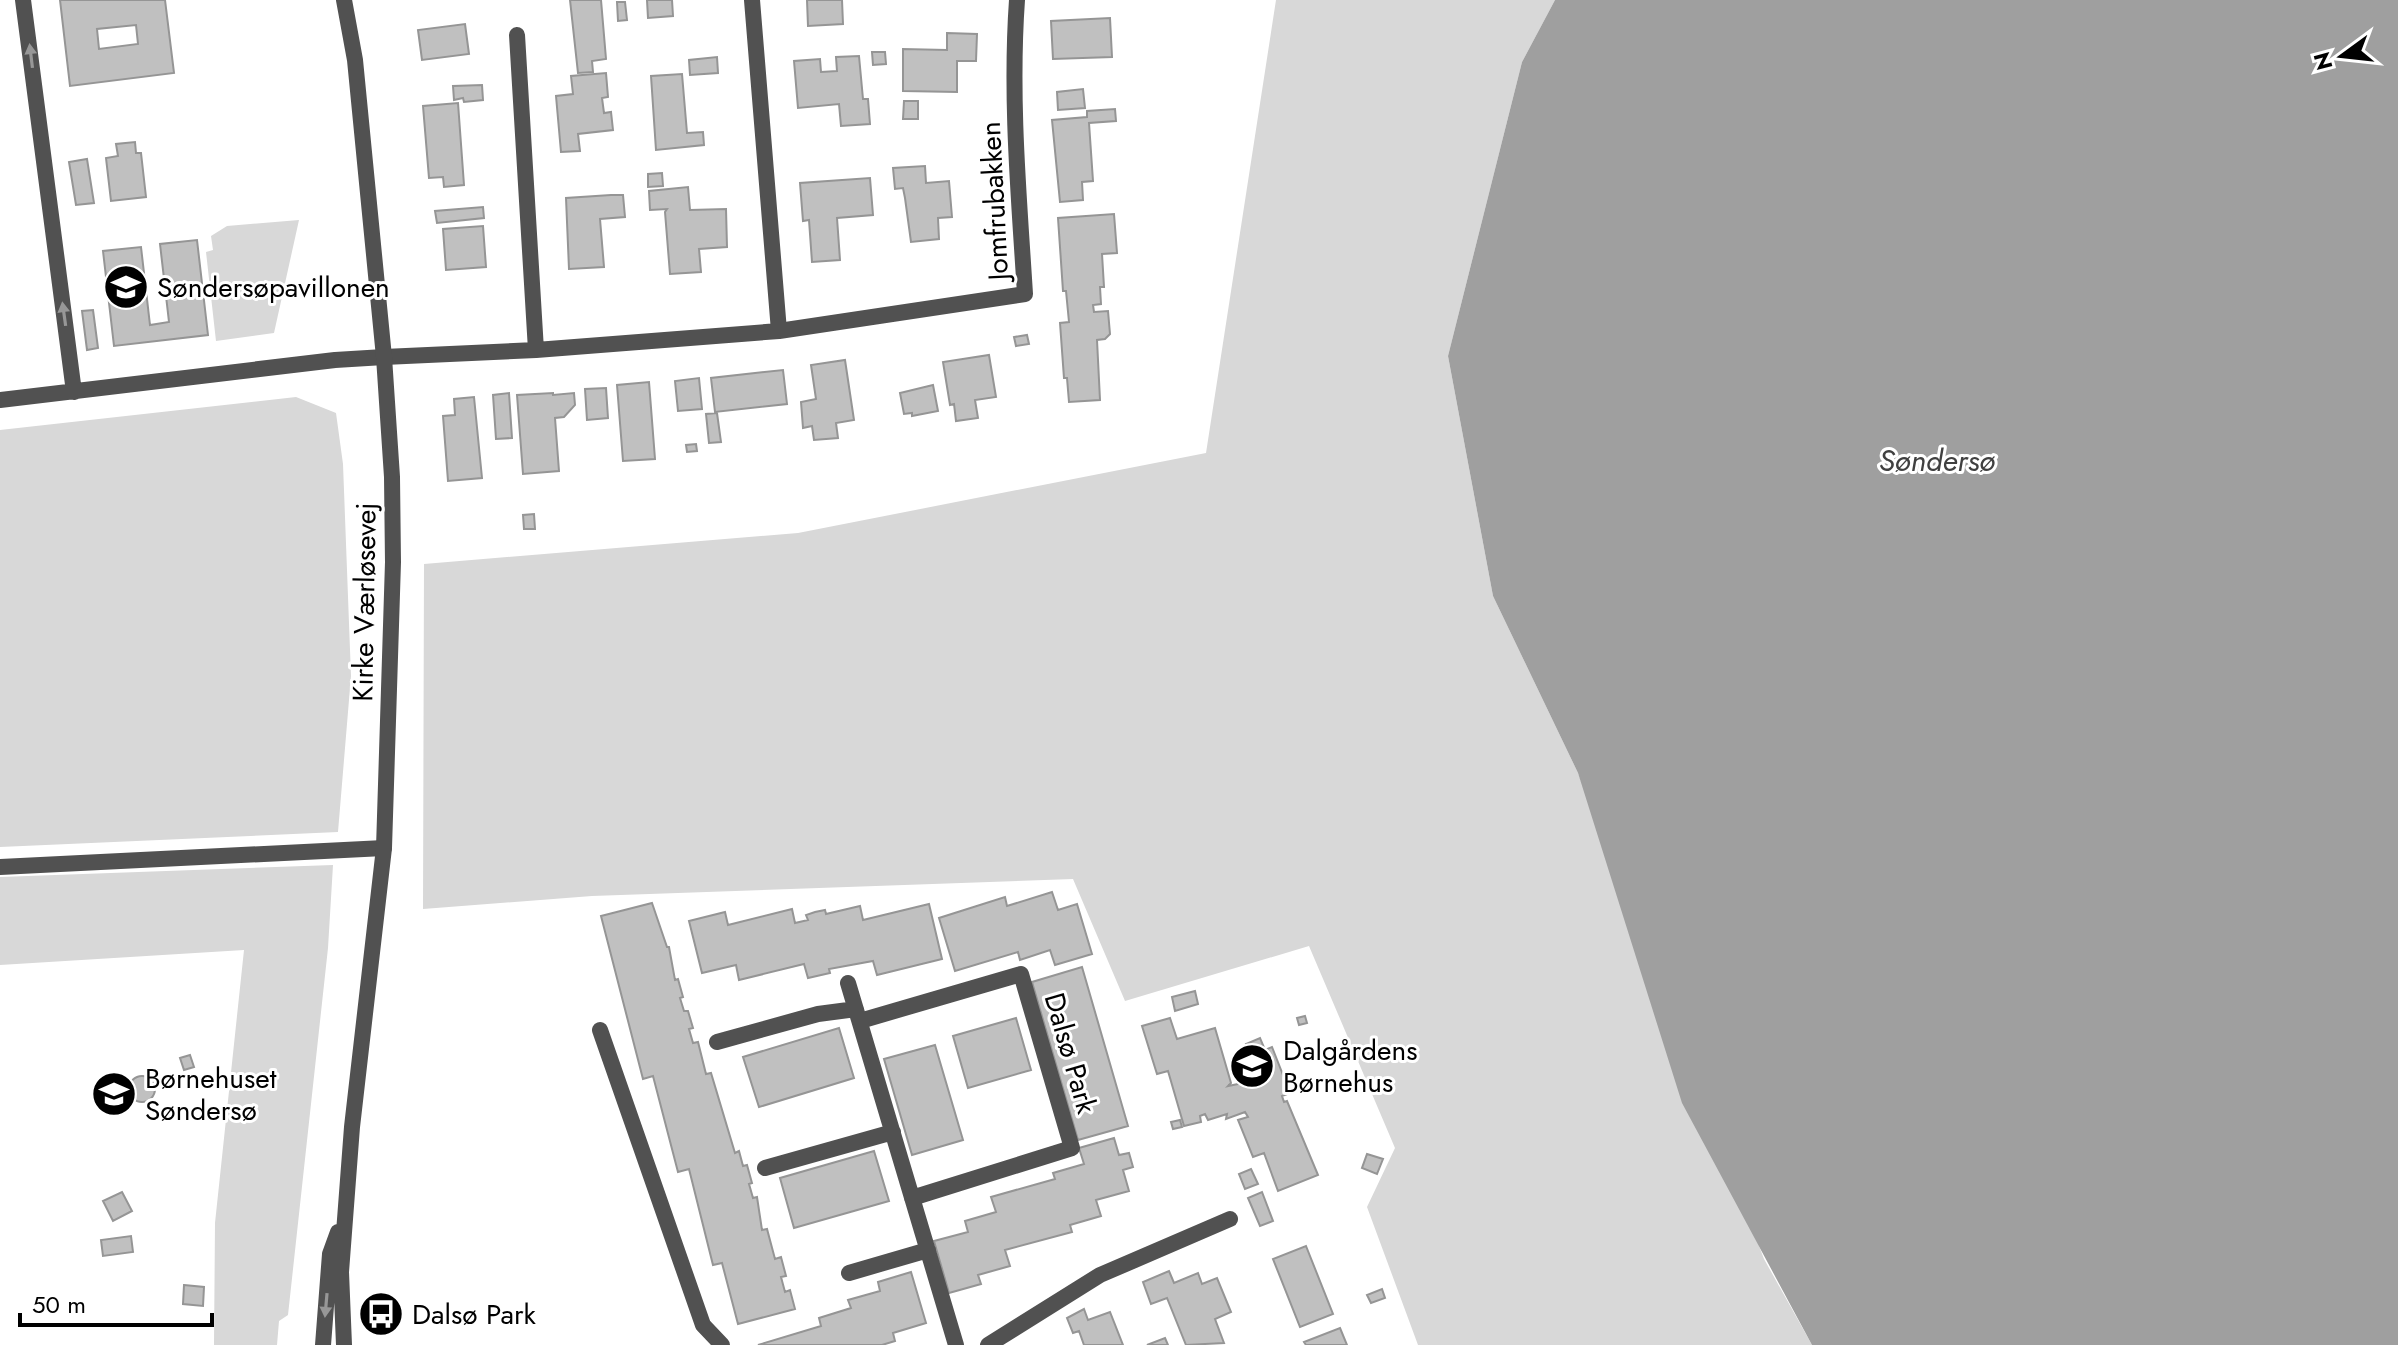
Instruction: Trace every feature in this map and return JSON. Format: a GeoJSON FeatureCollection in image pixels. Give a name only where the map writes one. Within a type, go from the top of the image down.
{"type":"FeatureCollection","features":[{"type":"Feature","properties":{"kind":"street"},"geometry":{"type":"LineString","coordinates":[[23,0],[74,392]]}},
{"type":"Feature","properties":{"kind":"street","name":"Kirke Værløsevej"},"geometry":{"type":"LineString","coordinates":[[344,0],[355,60],[384,357],[392,477],[393,562],[384,848],[345,1212],[341,1272],[344,1345]]}},
{"type":"Feature","properties":{"kind":"street"},"geometry":{"type":"LineString","coordinates":[[752,0],[779,331]]}},
{"type":"Feature","properties":{"kind":"street","name":"Jomfrubakken"},"geometry":{"type":"LineString","coordinates":[[384,357],[536,350],[779,331],[1025,294],[1014,41],[1017,0]]}},
{"type":"Feature","properties":{"kind":"street"},"geometry":{"type":"LineString","coordinates":[[517,35],[536,350]]}},
{"type":"Feature","properties":{"kind":"street"},"geometry":{"type":"LineString","coordinates":[[0,400],[335,360],[384,357]]}},
{"type":"Feature","properties":{"kind":"street"},"geometry":{"type":"LineString","coordinates":[[0,867],[384,848]]}},
{"type":"Feature","properties":{"kind":"street","name":"Dalsø Park"},"geometry":{"type":"LineString","coordinates":[[717,1042],[818,1014],[858,1015],[1021,974],[1072,1148],[912,1198]]}},
{"type":"Feature","properties":{"kind":"street"},"geometry":{"type":"LineString","coordinates":[[848,983],[956,1345]]}},
{"type":"Feature","properties":{"kind":"street"},"geometry":{"type":"LineString","coordinates":[[600,1030],[703,1325],[722,1345]]}},
{"type":"Feature","properties":{"kind":"street"},"geometry":{"type":"LineString","coordinates":[[765,1168],[893,1132]]}},
{"type":"Feature","properties":{"kind":"street","name":"Kirke Værløsevej"},"geometry":{"type":"LineString","coordinates":[[323,1345],[330,1254],[345,1212]]}},
{"type":"Feature","properties":{"kind":"street"},"geometry":{"type":"LineString","coordinates":[[988,1345],[1100,1275],[1230,1219]]}},
{"type":"Feature","properties":{"kind":"street"},"geometry":{"type":"LineString","coordinates":[[849,1273],[928,1250]]}},
{"type":"Feature","properties":{"kind":"shaded area"},"geometry":{"type":"Polygon","coordinates":[[[1276,0],[1555,0],[1522,62],[1448,356],[1493,596],[1578,773],[1764,1259],[1812,1345],[1418,1345],[1367,1207],[1395,1148],[1309,946],[1125,1001],[1073,879],[592,896],[423,909],[424,564],[798,533],[1206,453],[1276,0]]]}},
{"type":"Feature","properties":{"kind":"shaded area"},"geometry":{"type":"Polygon","coordinates":[[[299,220],[274,333],[216,341],[206,252],[213,250],[211,236],[227,226],[299,220]]]}},
{"type":"Feature","properties":{"kind":"shaded area"},"geometry":{"type":"Polygon","coordinates":[[[296,397],[336,413],[343,464],[351,676],[338,832],[0,847],[0,430],[296,397]]]}},
{"type":"Feature","properties":{"kind":"shaded area"},"geometry":{"type":"Polygon","coordinates":[[[333,865],[328,948],[288,1315],[279,1321],[277,1345],[214,1345],[215,1223],[244,950],[0,965],[0,877],[333,865]]]}},
{"type":"Feature","properties":{"kind":"water","name":"Søndersø"},"geometry":{"type":"Polygon","coordinates":[[[1555,0],[2398,0],[2398,1345],[1812,1345],[1682,1103],[1578,773],[1493,596],[1448,356],[1522,62],[1555,0]]]}},
{"type":"Feature","properties":{"kind":"building"},"geometry":{"type":"Polygon","coordinates":[[[60,0],[165,0],[174,73],[70,86],[60,0]],[[136,25],[97,29],[99,49],[138,44],[136,25]]]}},
{"type":"Feature","properties":{"kind":"building"},"geometry":{"type":"Polygon","coordinates":[[[570,0],[601,0],[606,59],[592,61],[593,72],[578,73],[570,0]]]}},
{"type":"Feature","properties":{"kind":"building"},"geometry":{"type":"Polygon","coordinates":[[[647,0],[672,0],[673,16],[648,18],[647,0]]]}},
{"type":"Feature","properties":{"kind":"building"},"geometry":{"type":"Polygon","coordinates":[[[807,0],[842,0],[843,24],[808,26],[807,0]]]}},
{"type":"Feature","properties":{"kind":"building"},"geometry":{"type":"Polygon","coordinates":[[[617,2],[625,2],[627,20],[618,21],[617,2]]]}},
{"type":"Feature","properties":{"kind":"building"},"geometry":{"type":"Polygon","coordinates":[[[1110,18],[1112,57],[1053,59],[1051,21],[1110,18]]]}},
{"type":"Feature","properties":{"kind":"building"},"geometry":{"type":"Polygon","coordinates":[[[465,24],[469,54],[422,60],[418,30],[465,24]]]}},
{"type":"Feature","properties":{"kind":"building"},"geometry":{"type":"Polygon","coordinates":[[[947,33],[977,34],[976,61],[957,61],[957,92],[903,91],[903,49],[947,50],[947,33]]]}},
{"type":"Feature","properties":{"kind":"building"},"geometry":{"type":"Polygon","coordinates":[[[872,52],[885,52],[886,64],[873,65],[872,52]]]}},
{"type":"Feature","properties":{"kind":"building"},"geometry":{"type":"Polygon","coordinates":[[[859,56],[863,99],[868,99],[870,124],[841,126],[839,104],[798,108],[794,61],[820,59],[821,72],[837,71],[836,57],[859,56]]]}},
{"type":"Feature","properties":{"kind":"building"},"geometry":{"type":"Polygon","coordinates":[[[717,57],[718,73],[690,75],[689,60],[717,57]]]}},
{"type":"Feature","properties":{"kind":"building"},"geometry":{"type":"Polygon","coordinates":[[[606,73],[608,97],[602,98],[604,113],[611,112],[613,130],[578,134],[580,151],[561,152],[556,96],[573,94],[571,76],[606,73]]]}},
{"type":"Feature","properties":{"kind":"building"},"geometry":{"type":"Polygon","coordinates":[[[682,74],[687,133],[703,132],[704,145],[656,150],[651,76],[682,74]]]}},
{"type":"Feature","properties":{"kind":"building"},"geometry":{"type":"Polygon","coordinates":[[[482,85],[483,100],[454,100],[453,86],[482,85]]]}},
{"type":"Feature","properties":{"kind":"building"},"geometry":{"type":"Polygon","coordinates":[[[1083,89],[1085,108],[1058,110],[1057,92],[1083,89]]]}},
{"type":"Feature","properties":{"kind":"building"},"geometry":{"type":"Polygon","coordinates":[[[904,101],[918,101],[918,119],[903,119],[904,101]]]}},
{"type":"Feature","properties":{"kind":"building"},"geometry":{"type":"Polygon","coordinates":[[[458,103],[464,185],[444,187],[443,177],[429,178],[423,106],[458,103]]]}},
{"type":"Feature","properties":{"kind":"building"},"geometry":{"type":"Polygon","coordinates":[[[1115,109],[1116,121],[1089,123],[1093,181],[1082,182],[1083,200],[1060,202],[1052,120],[1087,117],[1087,111],[1115,109]]]}},
{"type":"Feature","properties":{"kind":"building"},"geometry":{"type":"Polygon","coordinates":[[[135,142],[136,153],[141,153],[146,197],[111,201],[106,158],[118,156],[116,144],[135,142]]]}},
{"type":"Feature","properties":{"kind":"building"},"geometry":{"type":"Polygon","coordinates":[[[87,159],[94,203],[76,205],[69,162],[87,159]]]}},
{"type":"Feature","properties":{"kind":"building"},"geometry":{"type":"Polygon","coordinates":[[[925,166],[926,183],[949,181],[952,217],[938,218],[939,239],[911,242],[903,188],[895,189],[893,168],[925,166]]]}},
{"type":"Feature","properties":{"kind":"building"},"geometry":{"type":"Polygon","coordinates":[[[662,173],[663,186],[648,187],[648,174],[662,173]]]}},
{"type":"Feature","properties":{"kind":"building"},"geometry":{"type":"Polygon","coordinates":[[[870,178],[873,215],[837,218],[840,260],[812,262],[809,220],[803,221],[800,183],[870,178]]]}},
{"type":"Feature","properties":{"kind":"building"},"geometry":{"type":"Polygon","coordinates":[[[688,187],[690,210],[726,209],[727,247],[699,249],[701,272],[670,274],[667,209],[650,210],[649,191],[688,187]]]}},
{"type":"Feature","properties":{"kind":"building"},"geometry":{"type":"Polygon","coordinates":[[[623,195],[625,217],[600,219],[604,267],[569,269],[566,198],[623,195]]]}},
{"type":"Feature","properties":{"kind":"building"},"geometry":{"type":"Polygon","coordinates":[[[483,207],[484,218],[437,223],[435,211],[483,207]]]}},
{"type":"Feature","properties":{"kind":"building"},"geometry":{"type":"Polygon","coordinates":[[[1114,214],[1117,253],[1102,254],[1104,287],[1100,287],[1101,304],[1093,305],[1094,312],[1108,311],[1110,334],[1105,339],[1097,340],[1100,400],[1069,402],[1060,323],[1069,322],[1066,291],[1063,291],[1058,218],[1114,214]]]}},
{"type":"Feature","properties":{"kind":"building"},"geometry":{"type":"Polygon","coordinates":[[[483,226],[486,267],[446,270],[443,229],[483,226]]]}},
{"type":"Feature","properties":{"kind":"building","name":"Søndersøpavillonen"},"geometry":{"type":"Polygon","coordinates":[[[197,240],[208,335],[114,346],[103,251],[141,247],[150,325],[169,322],[160,244],[197,240]]]}},
{"type":"Feature","properties":{"kind":"building"},"geometry":{"type":"Polygon","coordinates":[[[93,310],[98,348],[87,350],[82,311],[93,310]]]}},
{"type":"Feature","properties":{"kind":"building"},"geometry":{"type":"Polygon","coordinates":[[[1027,335],[1029,344],[1016,346],[1014,337],[1027,335]]]}},
{"type":"Feature","properties":{"kind":"building"},"geometry":{"type":"Polygon","coordinates":[[[989,355],[996,397],[975,400],[978,418],[956,421],[954,404],[950,405],[943,362],[989,355]]]}},
{"type":"Feature","properties":{"kind":"building"},"geometry":{"type":"Polygon","coordinates":[[[845,360],[854,420],[836,423],[838,438],[814,440],[812,426],[803,428],[801,402],[816,399],[811,365],[845,360]]]}},
{"type":"Feature","properties":{"kind":"building"},"geometry":{"type":"Polygon","coordinates":[[[783,370],[787,404],[715,412],[711,378],[783,370]]]}},
{"type":"Feature","properties":{"kind":"building"},"geometry":{"type":"Polygon","coordinates":[[[699,378],[702,409],[678,411],[675,381],[699,378]]]}},
{"type":"Feature","properties":{"kind":"building"},"geometry":{"type":"Polygon","coordinates":[[[649,382],[655,459],[623,461],[617,385],[649,382]]]}},
{"type":"Feature","properties":{"kind":"building"},"geometry":{"type":"Polygon","coordinates":[[[933,385],[938,411],[912,416],[912,413],[904,414],[900,393],[933,385]]]}},
{"type":"Feature","properties":{"kind":"building"},"geometry":{"type":"Polygon","coordinates":[[[606,388],[608,418],[587,420],[585,389],[606,388]]]}},
{"type":"Feature","properties":{"kind":"building"},"geometry":{"type":"Polygon","coordinates":[[[509,393],[512,438],[496,439],[493,395],[509,393]]]}},
{"type":"Feature","properties":{"kind":"building"},"geometry":{"type":"Polygon","coordinates":[[[574,393],[575,405],[564,417],[555,418],[559,471],[523,474],[517,395],[574,393]]]}},
{"type":"Feature","properties":{"kind":"building"},"geometry":{"type":"Polygon","coordinates":[[[474,397],[482,478],[448,481],[443,416],[455,415],[454,399],[474,397]]]}},
{"type":"Feature","properties":{"kind":"building"},"geometry":{"type":"Polygon","coordinates":[[[717,413],[721,442],[709,443],[706,414],[717,413]]]}},
{"type":"Feature","properties":{"kind":"building"},"geometry":{"type":"Polygon","coordinates":[[[696,444],[697,451],[687,452],[686,445],[696,444]]]}},
{"type":"Feature","properties":{"kind":"building"},"geometry":{"type":"Polygon","coordinates":[[[534,514],[535,529],[524,529],[523,515],[534,514]]]}},
{"type":"Feature","properties":{"kind":"building"},"geometry":{"type":"Polygon","coordinates":[[[1052,892],[1058,910],[1077,904],[1092,954],[1055,965],[1050,950],[1020,960],[1018,952],[955,971],[939,918],[1005,897],[1007,906],[1052,892]]]}},
{"type":"Feature","properties":{"kind":"building"},"geometry":{"type":"Polygon","coordinates":[[[652,903],[669,947],[684,1011],[688,1011],[693,1028],[689,1029],[693,1043],[698,1042],[706,1074],[711,1073],[735,1153],[739,1151],[743,1166],[747,1165],[753,1198],[757,1197],[762,1230],[767,1229],[775,1259],[781,1257],[786,1276],[781,1277],[785,1292],[790,1290],[795,1309],[738,1324],[722,1263],[713,1265],[689,1169],[678,1172],[653,1076],[643,1079],[601,916],[652,903]]]}},
{"type":"Feature","properties":{"kind":"building"},"geometry":{"type":"Polygon","coordinates":[[[929,904],[942,959],[877,975],[873,961],[829,969],[830,973],[808,978],[804,964],[739,980],[736,965],[702,973],[689,921],[725,912],[728,925],[792,909],[795,923],[808,920],[806,915],[815,912],[825,910],[826,914],[860,906],[863,920],[929,904]]]}},
{"type":"Feature","properties":{"kind":"building"},"geometry":{"type":"Polygon","coordinates":[[[1082,967],[1128,1126],[1078,1140],[1032,982],[1082,967]]]}},
{"type":"Feature","properties":{"kind":"building"},"geometry":{"type":"Polygon","coordinates":[[[1195,991],[1198,1004],[1175,1011],[1172,997],[1195,991]]]}},
{"type":"Feature","properties":{"kind":"building"},"geometry":{"type":"Polygon","coordinates":[[[1305,1016],[1307,1023],[1299,1025],[1297,1018],[1305,1016]]]}},
{"type":"Feature","properties":{"kind":"building"},"geometry":{"type":"Polygon","coordinates":[[[1016,1018],[1031,1070],[968,1088],[953,1036],[1016,1018]]]}},
{"type":"Feature","properties":{"kind":"building"},"geometry":{"type":"Polygon","coordinates":[[[1170,1018],[1177,1039],[1215,1028],[1231,1083],[1228,1086],[1248,1082],[1247,1078],[1257,1075],[1246,1044],[1260,1038],[1265,1050],[1272,1047],[1290,1093],[1282,1096],[1284,1102],[1287,1101],[1318,1175],[1278,1191],[1264,1153],[1253,1157],[1238,1120],[1248,1117],[1245,1112],[1226,1119],[1227,1114],[1208,1120],[1205,1114],[1200,1116],[1201,1122],[1184,1126],[1168,1071],[1157,1074],[1142,1026],[1170,1018]]]}},
{"type":"Feature","properties":{"kind":"building"},"geometry":{"type":"Polygon","coordinates":[[[839,1028],[854,1078],[759,1107],[743,1057],[839,1028]]]}},
{"type":"Feature","properties":{"kind":"building"},"geometry":{"type":"Polygon","coordinates":[[[935,1045],[963,1140],[912,1155],[884,1059],[935,1045]]]}},
{"type":"Feature","properties":{"kind":"building"},"geometry":{"type":"Polygon","coordinates":[[[190,1055],[194,1067],[184,1070],[180,1058],[190,1055]]]}},
{"type":"Feature","properties":{"kind":"building"},"geometry":{"type":"Polygon","coordinates":[[[142,1076],[151,1080],[155,1089],[151,1098],[142,1102],[133,1098],[129,1089],[133,1080],[142,1076]]]}},
{"type":"Feature","properties":{"kind":"building"},"geometry":{"type":"Polygon","coordinates":[[[1180,1120],[1182,1127],[1173,1129],[1171,1122],[1180,1120]]]}},
{"type":"Feature","properties":{"kind":"building"},"geometry":{"type":"Polygon","coordinates":[[[1114,1138],[1119,1155],[1129,1153],[1133,1167],[1123,1170],[1129,1191],[1096,1200],[1101,1216],[1070,1225],[1072,1232],[1005,1250],[1010,1266],[978,1275],[981,1284],[949,1293],[934,1241],[968,1232],[965,1221],[996,1212],[991,1197],[1055,1179],[1053,1173],[1084,1164],[1079,1148],[1114,1138]]]}},
{"type":"Feature","properties":{"kind":"building"},"geometry":{"type":"Polygon","coordinates":[[[874,1151],[889,1201],[794,1228],[780,1178],[874,1151]]]}},
{"type":"Feature","properties":{"kind":"building"},"geometry":{"type":"Polygon","coordinates":[[[1367,1154],[1383,1159],[1377,1174],[1362,1168],[1367,1154]]]}},
{"type":"Feature","properties":{"kind":"building"},"geometry":{"type":"Polygon","coordinates":[[[1251,1169],[1258,1184],[1245,1189],[1239,1174],[1251,1169]]]}},
{"type":"Feature","properties":{"kind":"building"},"geometry":{"type":"Polygon","coordinates":[[[122,1192],[132,1211],[113,1221],[103,1201],[122,1192]]]}},
{"type":"Feature","properties":{"kind":"building"},"geometry":{"type":"Polygon","coordinates":[[[1262,1192],[1273,1221],[1260,1226],[1248,1198],[1262,1192]]]}},
{"type":"Feature","properties":{"kind":"building"},"geometry":{"type":"Polygon","coordinates":[[[131,1236],[133,1252],[103,1256],[101,1240],[131,1236]]]}},
{"type":"Feature","properties":{"kind":"building"},"geometry":{"type":"Polygon","coordinates":[[[1306,1246],[1333,1314],[1300,1327],[1273,1259],[1306,1246]]]}},
{"type":"Feature","properties":{"kind":"building"},"geometry":{"type":"Polygon","coordinates":[[[1169,1271],[1174,1283],[1198,1273],[1202,1284],[1217,1278],[1231,1312],[1215,1319],[1224,1343],[1186,1345],[1167,1298],[1151,1304],[1143,1282],[1169,1271]]]}},
{"type":"Feature","properties":{"kind":"building"},"geometry":{"type":"Polygon","coordinates":[[[911,1272],[926,1323],[893,1333],[895,1341],[882,1345],[758,1345],[821,1326],[819,1318],[851,1308],[848,1300],[880,1291],[878,1282],[911,1272]]]}},
{"type":"Feature","properties":{"kind":"building"},"geometry":{"type":"Polygon","coordinates":[[[184,1285],[204,1287],[203,1306],[183,1304],[184,1285]]]}},
{"type":"Feature","properties":{"kind":"building"},"geometry":{"type":"Polygon","coordinates":[[[1382,1289],[1385,1298],[1371,1303],[1367,1295],[1382,1289]]]}},
{"type":"Feature","properties":{"kind":"building"},"geometry":{"type":"Polygon","coordinates":[[[1084,1309],[1088,1320],[1110,1312],[1123,1345],[1084,1345],[1079,1331],[1073,1333],[1067,1318],[1084,1309]]]}},
{"type":"Feature","properties":{"kind":"building"},"geometry":{"type":"Polygon","coordinates":[[[1340,1328],[1347,1345],[1306,1345],[1304,1342],[1340,1328]]]}},
{"type":"Feature","properties":{"kind":"building"},"geometry":{"type":"Polygon","coordinates":[[[1165,1338],[1168,1345],[1147,1345],[1165,1338]]]}},
{"type":"Feature","properties":{"kind":"place","name":"Søndersøpavillonen"},"geometry":{"type":"Point","coordinates":[126,287]}},
{"type":"Feature","properties":{"kind":"place","name":"Dalgårdens Børnehus"},"geometry":{"type":"Point","coordinates":[1252,1066]}},
{"type":"Feature","properties":{"kind":"place","name":"Børnehuset Søndersø"},"geometry":{"type":"Point","coordinates":[114,1094]}},
{"type":"Feature","properties":{"kind":"place","name":"Dalsø Park"},"geometry":{"type":"Point","coordinates":[381,1314]}}]}
